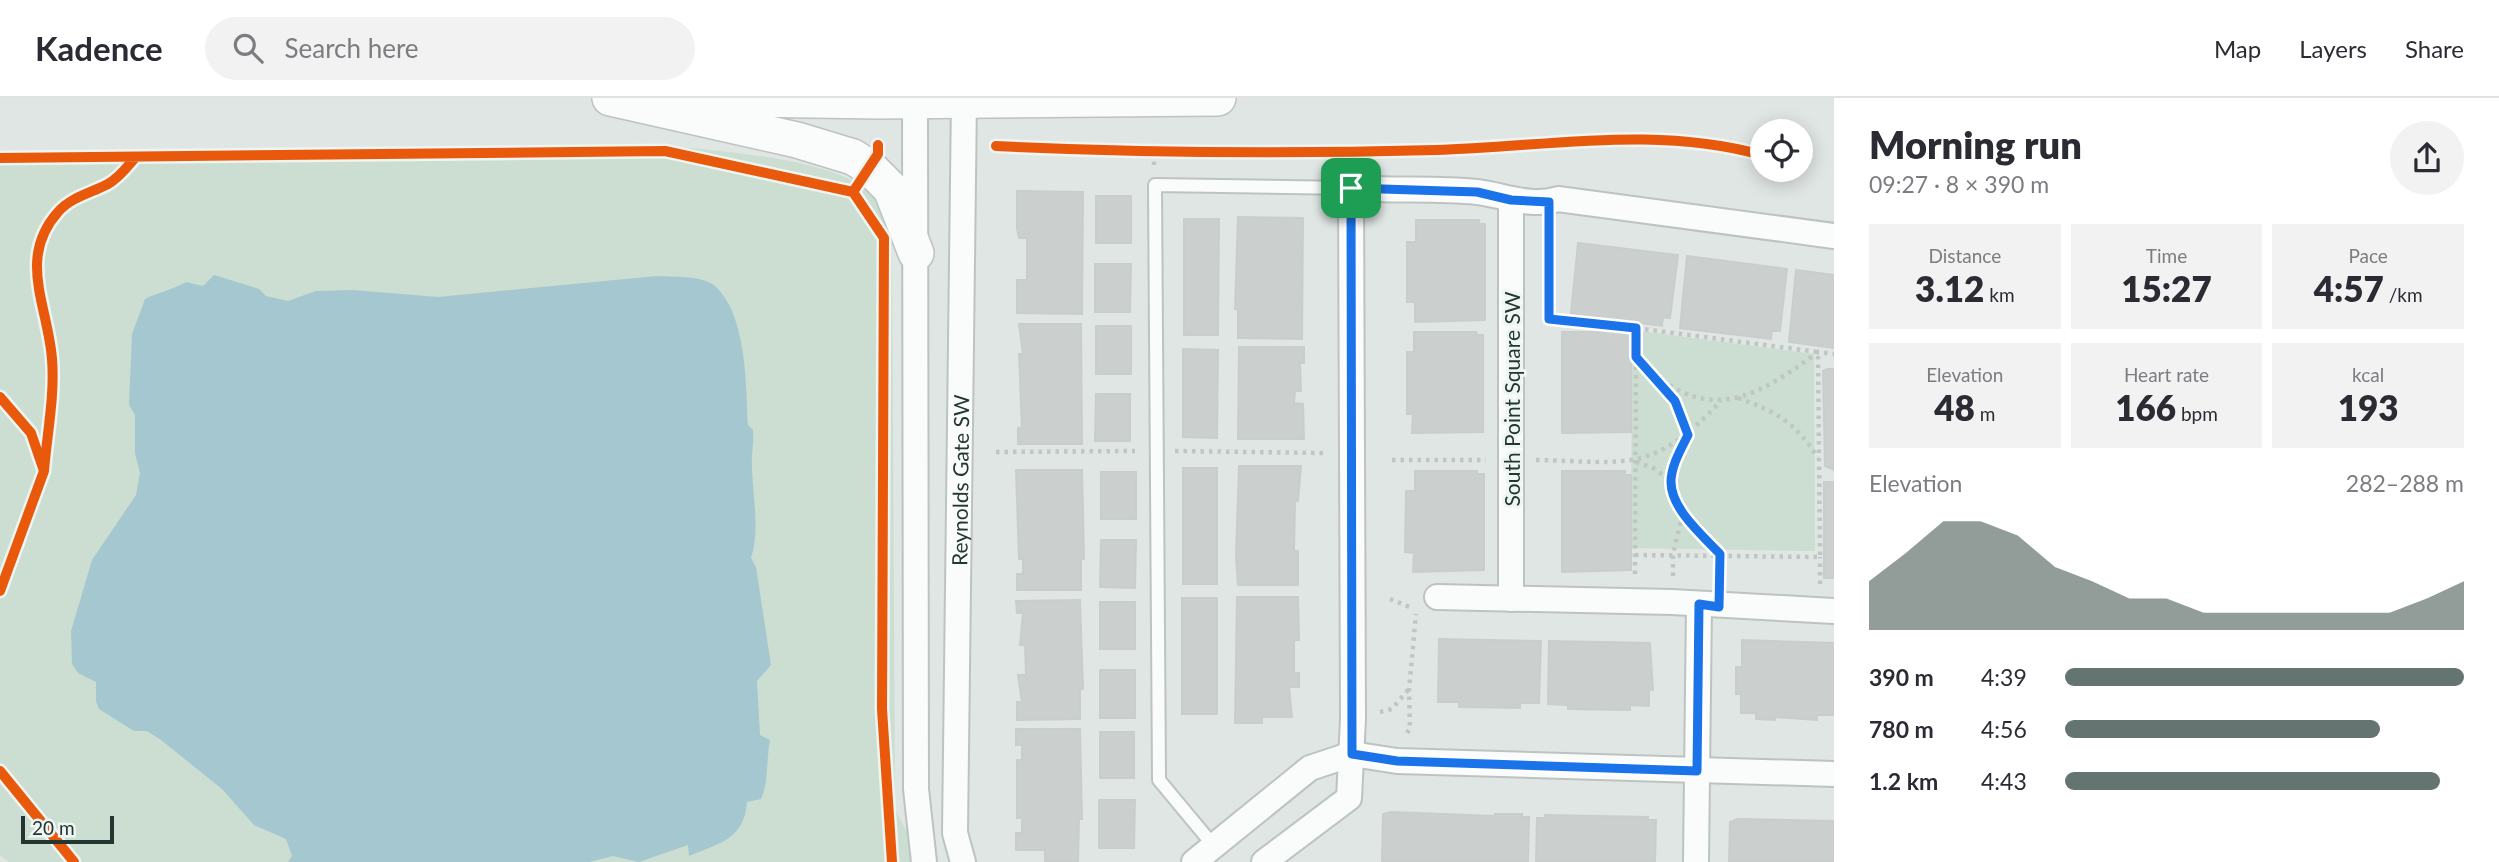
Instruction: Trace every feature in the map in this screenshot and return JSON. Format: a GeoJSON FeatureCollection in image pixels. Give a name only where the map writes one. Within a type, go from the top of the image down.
{"type":"FeatureCollection","features":[{"type":"Feature","properties":{"kind":"main road"},"geometry":{"type":"LineString","coordinates":[[610,98],[797,139],[853,158],[869,167],[891,189],[916,253]]}},
{"type":"Feature","properties":{"kind":"main road"},"geometry":{"type":"LineString","coordinates":[[673,98],[1218,98]]}},
{"type":"Feature","properties":{"kind":"street","name":"Reynolds Gate SW"},"geometry":{"type":"LineString","coordinates":[[916,99],[916,789],[925,862]]}},
{"type":"Feature","properties":{"kind":"street","name":"Reynolds Gate SW"},"geometry":{"type":"LineString","coordinates":[[963,862],[956,833],[964,99]]}},
{"type":"Feature","properties":{"kind":"street"},"geometry":{"type":"LineString","coordinates":[[1264,862],[1349,798],[1352,754],[1351,188],[1477,192],[1511,200],[1549,202],[1558,199],[1834,236]]}},
{"type":"Feature","properties":{"kind":"street","name":"South Point Square SW"},"geometry":{"type":"LineString","coordinates":[[1511,200],[1511,599]]}},
{"type":"Feature","properties":{"kind":"street"},"geometry":{"type":"LineString","coordinates":[[1426,603],[1511,599],[1672,602],[1834,611]]}},
{"type":"Feature","properties":{"kind":"street"},"geometry":{"type":"LineString","coordinates":[[1696,862],[1697,771],[1709,606]]}},
{"type":"Feature","properties":{"kind":"street"},"geometry":{"type":"LineString","coordinates":[[1194,862],[1310,768],[1352,754],[1397,761],[1834,774]]}},
{"type":"Feature","properties":{"kind":"lane"},"geometry":{"type":"LineString","coordinates":[[1213,845],[1159,779],[1155,185],[1351,188]]}},
{"type":"Feature","properties":{"kind":"path"},"geometry":{"type":"LineString","coordinates":[[1143,153],[1167,153]]}},
{"type":"Feature","properties":{"kind":"path"},"geometry":{"type":"LineString","coordinates":[[1549,202],[1549,319],[1834,354]]}},
{"type":"Feature","properties":{"kind":"path"},"geometry":{"type":"LineString","coordinates":[[1635,569],[1636,328]]}},
{"type":"Feature","properties":{"kind":"path"},"geometry":{"type":"LineString","coordinates":[[1659,381],[1692,397],[1721,401],[1769,387],[1818,352]]}},
{"type":"Feature","properties":{"kind":"path"},"geometry":{"type":"LineString","coordinates":[[1635,555],[1820,557],[1818,352]]}},
{"type":"Feature","properties":{"kind":"path"},"geometry":{"type":"LineString","coordinates":[[1636,357],[1675,401],[1688,435],[1671,481],[1674,496],[1684,512],[1720,554]]}},
{"type":"Feature","properties":{"kind":"path"},"geometry":{"type":"LineString","coordinates":[[1737,398],[1787,419],[1803,435],[1818,458]]}},
{"type":"Feature","properties":{"kind":"path"},"geometry":{"type":"LineString","coordinates":[[1636,462],[1658,454],[1688,435],[1721,401]]}},
{"type":"Feature","properties":{"kind":"path"},"geometry":{"type":"LineString","coordinates":[[1392,460],[1494,460]]}},
{"type":"Feature","properties":{"kind":"path"},"geometry":{"type":"LineString","coordinates":[[1532,460],[1636,462],[1653,468],[1671,481]]}},
{"type":"Feature","properties":{"kind":"path"},"geometry":{"type":"LineString","coordinates":[[1672,602],[1673,554],[1684,512]]}},
{"type":"Feature","properties":{"kind":"path"},"geometry":{"type":"LineString","coordinates":[[1709,606],[1720,554]]}},
{"type":"Feature","properties":{"kind":"path"},"geometry":{"type":"LineString","coordinates":[[1403,737],[1410,729],[1409,690],[1426,603]]}},
{"type":"Feature","properties":{"kind":"path"},"geometry":{"type":"LineString","coordinates":[[1381,712],[1392,709],[1409,690]]}},
{"type":"Feature","properties":{"kind":"green space"},"geometry":{"type":"Polygon","coordinates":[[[660,145],[745,154],[812,166],[842,176],[865,188],[882,209],[892,246],[895,809],[907,832],[912,862],[9,862],[0,855],[0,160],[660,145]]]}},
{"type":"Feature","properties":{"kind":"green space"},"geometry":{"type":"Polygon","coordinates":[[[1632,330],[1814,354],[1815,551],[1631,548],[1632,330]]]}},
{"type":"Feature","properties":{"kind":"water"},"geometry":{"type":"Polygon","coordinates":[[[214,275],[259,289],[266,296],[288,301],[316,291],[353,290],[438,297],[657,276],[695,278],[715,286],[726,299],[733,314],[743,352],[748,425],[753,430],[756,525],[751,558],[756,567],[771,665],[757,681],[760,735],[770,740],[765,785],[761,799],[747,802],[741,825],[735,832],[720,843],[689,856],[688,845],[639,862],[613,856],[589,862],[288,862],[292,856],[286,839],[254,825],[222,789],[161,740],[147,731],[134,731],[99,709],[96,682],[78,673],[72,664],[71,631],[92,560],[136,495],[140,473],[135,453],[135,415],[129,405],[132,334],[145,299],[186,282],[203,286],[214,275]]]}},
{"type":"Feature","properties":{"kind":"building"},"geometry":{"type":"Polygon","coordinates":[[[1017,191],[1083,192],[1082,314],[1017,313],[1017,280],[1027,280],[1027,238],[1019,238],[1017,229],[1017,191]]]}},
{"type":"Feature","properties":{"kind":"building"},"geometry":{"type":"Polygon","coordinates":[[[1096,196],[1131,196],[1131,243],[1096,243],[1096,196]]]}},
{"type":"Feature","properties":{"kind":"building"},"geometry":{"type":"Polygon","coordinates":[[[1238,217],[1303,218],[1302,339],[1238,338],[1238,309],[1235,309],[1238,217]]]}},
{"type":"Feature","properties":{"kind":"building"},"geometry":{"type":"Polygon","coordinates":[[[1184,219],[1219,219],[1218,335],[1184,335],[1184,219]]]}},
{"type":"Feature","properties":{"kind":"building"},"geometry":{"type":"Polygon","coordinates":[[[1416,220],[1479,220],[1479,224],[1485,224],[1485,320],[1415,322],[1415,302],[1407,302],[1407,242],[1416,242],[1416,220]]]}},
{"type":"Feature","properties":{"kind":"building"},"geometry":{"type":"Polygon","coordinates":[[[1578,243],[1678,255],[1670,318],[1663,317],[1662,326],[1571,314],[1578,243]]]}},
{"type":"Feature","properties":{"kind":"building"},"geometry":{"type":"Polygon","coordinates":[[[1687,256],[1787,269],[1780,331],[1772,331],[1771,339],[1680,328],[1687,256]]]}},
{"type":"Feature","properties":{"kind":"building"},"geometry":{"type":"Polygon","coordinates":[[[1095,264],[1131,264],[1130,312],[1095,312],[1095,264]]]}},
{"type":"Feature","properties":{"kind":"building"},"geometry":{"type":"Polygon","coordinates":[[[1796,270],[1834,275],[1834,348],[1789,342],[1796,270]]]}},
{"type":"Feature","properties":{"kind":"building"},"geometry":{"type":"Polygon","coordinates":[[[1019,324],[1081,324],[1082,444],[1018,444],[1018,428],[1022,428],[1019,354],[1023,354],[1019,324]]]}},
{"type":"Feature","properties":{"kind":"building"},"geometry":{"type":"Polygon","coordinates":[[[1096,326],[1131,326],[1131,374],[1096,374],[1096,326]]]}},
{"type":"Feature","properties":{"kind":"building"},"geometry":{"type":"Polygon","coordinates":[[[1414,332],[1476,332],[1477,335],[1483,335],[1483,432],[1412,433],[1413,414],[1407,414],[1407,352],[1414,352],[1414,332]]]}},
{"type":"Feature","properties":{"kind":"building"},"geometry":{"type":"Polygon","coordinates":[[[1562,332],[1626,332],[1626,336],[1631,336],[1631,432],[1562,433],[1562,332]]]}},
{"type":"Feature","properties":{"kind":"building"},"geometry":{"type":"Polygon","coordinates":[[[1239,347],[1304,347],[1304,363],[1300,363],[1301,391],[1295,391],[1294,403],[1303,404],[1304,439],[1238,439],[1239,347]]]}},
{"type":"Feature","properties":{"kind":"building"},"geometry":{"type":"Polygon","coordinates":[[[1183,349],[1218,350],[1217,438],[1183,437],[1183,349]]]}},
{"type":"Feature","properties":{"kind":"building"},"geometry":{"type":"Polygon","coordinates":[[[1834,369],[1834,470],[1825,466],[1823,371],[1834,369]]]}},
{"type":"Feature","properties":{"kind":"building"},"geometry":{"type":"Polygon","coordinates":[[[1096,394],[1130,394],[1130,441],[1095,441],[1096,394]]]}},
{"type":"Feature","properties":{"kind":"building"},"geometry":{"type":"Polygon","coordinates":[[[1239,466],[1301,466],[1298,501],[1295,501],[1294,551],[1298,551],[1298,585],[1238,585],[1236,556],[1239,466]]]}},
{"type":"Feature","properties":{"kind":"building"},"geometry":{"type":"Polygon","coordinates":[[[1183,468],[1217,468],[1217,584],[1183,584],[1183,468]]]}},
{"type":"Feature","properties":{"kind":"building"},"geometry":{"type":"Polygon","coordinates":[[[1016,470],[1082,470],[1084,559],[1081,559],[1081,590],[1017,590],[1017,574],[1023,574],[1023,559],[1019,559],[1016,470]]]}},
{"type":"Feature","properties":{"kind":"building"},"geometry":{"type":"Polygon","coordinates":[[[1415,471],[1477,471],[1477,474],[1484,474],[1484,570],[1413,572],[1414,553],[1405,552],[1406,491],[1415,491],[1415,471]]]}},
{"type":"Feature","properties":{"kind":"building"},"geometry":{"type":"Polygon","coordinates":[[[1562,471],[1625,471],[1625,475],[1631,475],[1631,570],[1562,572],[1562,471]]]}},
{"type":"Feature","properties":{"kind":"building"},"geometry":{"type":"Polygon","coordinates":[[[1101,472],[1136,472],[1136,519],[1101,519],[1101,472]]]}},
{"type":"Feature","properties":{"kind":"building"},"geometry":{"type":"Polygon","coordinates":[[[1824,482],[1834,482],[1834,578],[1824,578],[1824,482]]]}},
{"type":"Feature","properties":{"kind":"building"},"geometry":{"type":"Polygon","coordinates":[[[1101,540],[1136,540],[1135,588],[1100,587],[1101,540]]]}},
{"type":"Feature","properties":{"kind":"building"},"geometry":{"type":"Polygon","coordinates":[[[1237,597],[1298,597],[1299,640],[1294,640],[1294,673],[1299,673],[1299,687],[1289,687],[1292,717],[1262,717],[1262,723],[1235,723],[1237,597]]]}},
{"type":"Feature","properties":{"kind":"building"},"geometry":{"type":"Polygon","coordinates":[[[1182,598],[1217,598],[1217,714],[1182,714],[1182,598]]]}},
{"type":"Feature","properties":{"kind":"building"},"geometry":{"type":"Polygon","coordinates":[[[1080,600],[1083,689],[1080,689],[1080,719],[1017,720],[1017,702],[1022,702],[1018,675],[1026,675],[1025,645],[1020,645],[1023,613],[1017,613],[1016,601],[1080,600]]]}},
{"type":"Feature","properties":{"kind":"building"},"geometry":{"type":"Polygon","coordinates":[[[1100,602],[1135,602],[1135,649],[1100,649],[1100,602]]]}},
{"type":"Feature","properties":{"kind":"building"},"geometry":{"type":"Polygon","coordinates":[[[1439,639],[1541,641],[1539,703],[1520,703],[1520,708],[1459,707],[1459,702],[1438,702],[1439,639]]]}},
{"type":"Feature","properties":{"kind":"building"},"geometry":{"type":"Polygon","coordinates":[[[1742,640],[1834,643],[1834,715],[1817,715],[1817,720],[1775,717],[1775,720],[1756,719],[1756,713],[1741,713],[1741,694],[1736,694],[1736,667],[1742,667],[1742,640]]]}},
{"type":"Feature","properties":{"kind":"building"},"geometry":{"type":"Polygon","coordinates":[[[1549,641],[1650,643],[1653,690],[1649,690],[1649,706],[1630,705],[1630,710],[1568,709],[1568,705],[1548,704],[1549,641]]]}},
{"type":"Feature","properties":{"kind":"building"},"geometry":{"type":"Polygon","coordinates":[[[1100,670],[1135,670],[1135,718],[1100,718],[1100,670]]]}},
{"type":"Feature","properties":{"kind":"building"},"geometry":{"type":"Polygon","coordinates":[[[1016,729],[1080,729],[1082,819],[1079,819],[1078,862],[1045,862],[1045,850],[1016,850],[1016,833],[1022,833],[1022,818],[1017,818],[1017,760],[1022,760],[1022,745],[1016,745],[1016,729]]]}},
{"type":"Feature","properties":{"kind":"building"},"geometry":{"type":"Polygon","coordinates":[[[1100,732],[1134,732],[1134,778],[1100,778],[1100,732]]]}},
{"type":"Feature","properties":{"kind":"building"},"geometry":{"type":"Polygon","coordinates":[[[1099,800],[1135,800],[1134,848],[1099,848],[1099,800]]]}},
{"type":"Feature","properties":{"kind":"building"},"geometry":{"type":"Polygon","coordinates":[[[1391,812],[1495,816],[1522,814],[1522,817],[1529,817],[1528,862],[1382,862],[1383,814],[1391,812]]]}},
{"type":"Feature","properties":{"kind":"building"},"geometry":{"type":"Polygon","coordinates":[[[1545,815],[1648,817],[1648,820],[1656,820],[1655,862],[1536,862],[1537,818],[1545,818],[1545,815]]]}},
{"type":"Feature","properties":{"kind":"building"},"geometry":{"type":"Polygon","coordinates":[[[1738,819],[1834,821],[1834,862],[1729,862],[1730,822],[1738,819]]]}},
{"type":"Feature","properties":{"kind":"cycle path"},"geometry":{"type":"LineString","coordinates":[[996,146],[1326,152],[1436,150],[1640,139],[1681,141],[1750,152]]}},
{"type":"Feature","properties":{"kind":"cycle path"},"geometry":{"type":"LineString","coordinates":[[0,158],[665,151],[853,192],[878,154],[878,145]]}},
{"type":"Feature","properties":{"kind":"cycle path"},"geometry":{"type":"LineString","coordinates":[[44,471],[53,373],[38,283],[39,247],[46,229],[63,207],[112,182],[135,158]]}},
{"type":"Feature","properties":{"kind":"cycle path"},"geometry":{"type":"LineString","coordinates":[[853,192],[884,238],[882,709],[892,862]]}},
{"type":"Feature","properties":{"kind":"cycle path"},"geometry":{"type":"LineString","coordinates":[[0,397],[31,433],[44,471],[0,591]]}},
{"type":"Feature","properties":{"kind":"cycle path"},"geometry":{"type":"LineString","coordinates":[[0,771],[74,862]]}},
{"type":"Feature","properties":{"kind":"route"},"geometry":{"type":"LineString","coordinates":[[1351,188],[1477,192],[1511,200],[1549,202],[1549,319],[1636,328],[1636,357],[1675,401],[1688,435],[1677,458],[1671,481],[1674,496],[1696,529],[1720,554],[1719,607],[1699,604],[1697,771],[1397,761],[1352,754],[1351,188]]}}]}
